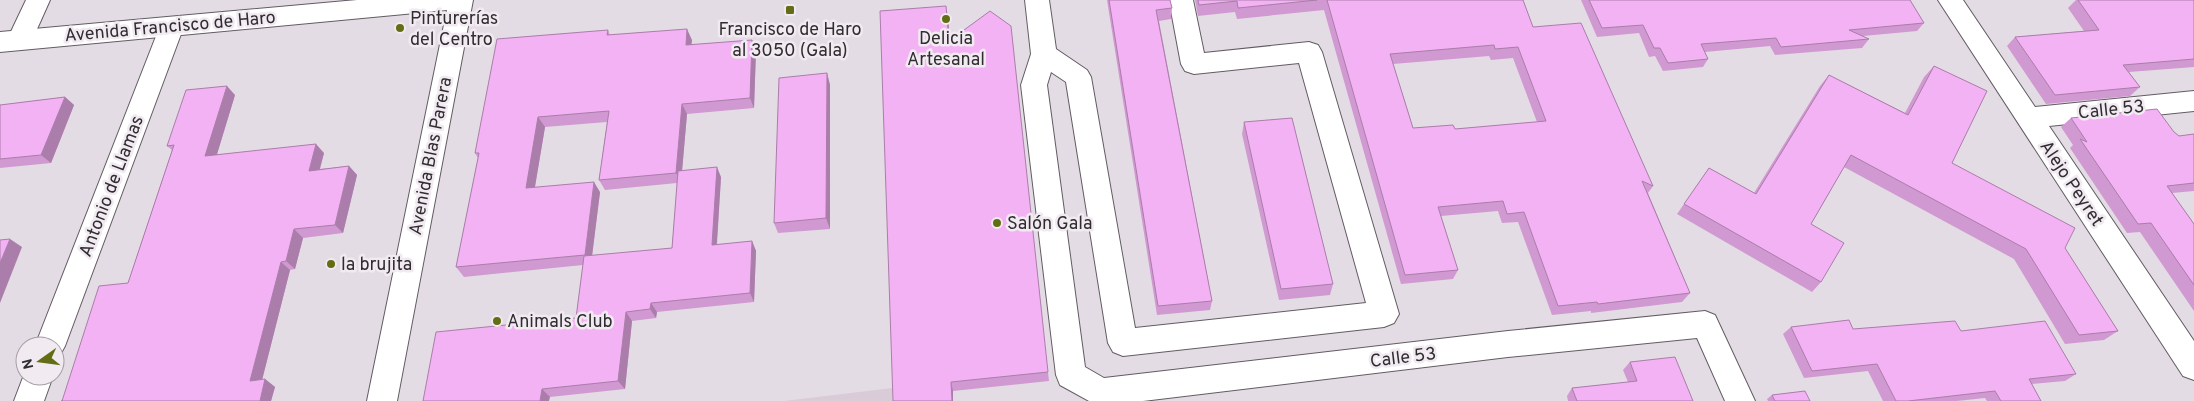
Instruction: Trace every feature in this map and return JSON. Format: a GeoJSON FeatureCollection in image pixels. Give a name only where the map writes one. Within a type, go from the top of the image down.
{"type":"FeatureCollection","features":[{"type":"Feature","properties":{"kind":"street"},"geometry":{"type":"LineString","coordinates":[[10,41],[38,0]]}},
{"type":"Feature","properties":{"kind":"street","name":"Avenida Francisco de Haro"},"geometry":{"type":"LineString","coordinates":[[10,41],[460,0]]}},
{"type":"Feature","properties":{"kind":"street","name":"Avenida Blas Parera"},"geometry":{"type":"LineString","coordinates":[[382,401],[460,0]]}},
{"type":"Feature","properties":{"kind":"street"},"geometry":{"type":"LineString","coordinates":[[1037,0],[1044,54],[1034,85],[1071,375],[1101,397]]}},
{"type":"Feature","properties":{"kind":"street"},"geometry":{"type":"LineString","coordinates":[[1044,54],[1078,77],[1123,343],[1384,314],[1309,52],[1194,64],[1181,0]]}},
{"type":"Feature","properties":{"kind":"street","name":"Alejo Peyret"},"geometry":{"type":"LineString","coordinates":[[1950,0],[2194,366]]}},
{"type":"Feature","properties":{"kind":"street","name":"Antonio de Llamas"},"geometry":{"type":"LineString","coordinates":[[54,336],[172,26]]}},
{"type":"Feature","properties":{"kind":"street","name":"Calle 53"},"geometry":{"type":"LineString","coordinates":[[2028,118],[2194,101]]}},
{"type":"Feature","properties":{"kind":"street","name":"Calle 53"},"geometry":{"type":"LineString","coordinates":[[1101,397],[1499,345],[1706,324],[1740,401]]}},
{"type":"Feature","properties":{"kind":"street"},"geometry":{"type":"LineString","coordinates":[[29,401],[34,386]]}},
{"type":"Feature","properties":{"kind":"shaded area"},"geometry":{"type":"Polygon","coordinates":[[[892,388],[893,401],[784,401],[892,388]]]}},
{"type":"Feature","properties":{"kind":"building"},"geometry":{"type":"Polygon","coordinates":[[[1109,0],[1170,0],[1172,8],[1156,10],[1212,301],[1158,306],[1109,0]]]}},
{"type":"Feature","properties":{"kind":"building"},"geometry":{"type":"Polygon","coordinates":[[[1198,0],[1317,0],[1238,8],[1237,1],[1199,5],[1198,0]]]}},
{"type":"Feature","properties":{"kind":"building"},"geometry":{"type":"Polygon","coordinates":[[[1327,0],[1523,0],[1533,27],[1581,23],[1653,186],[1642,181],[1690,293],[1598,304],[1597,302],[1558,306],[1524,212],[1507,214],[1503,201],[1438,207],[1458,270],[1405,275],[1327,0]],[[1494,45],[1390,54],[1413,128],[1453,125],[1455,129],[1546,121],[1518,47],[1495,49],[1494,45]]]}},
{"type":"Feature","properties":{"kind":"building"},"geometry":{"type":"Polygon","coordinates":[[[1589,0],[1910,0],[1924,23],[1849,30],[1869,39],[1781,47],[1776,38],[1701,44],[1708,59],[1668,63],[1660,48],[1654,48],[1643,25],[1602,28],[1589,0]]]}},
{"type":"Feature","properties":{"kind":"building"},"geometry":{"type":"Polygon","coordinates":[[[2078,0],[2194,0],[2194,59],[2123,65],[2140,87],[2055,95],[2015,37],[2099,30],[2078,0]]]}},
{"type":"Feature","properties":{"kind":"building"},"geometry":{"type":"Polygon","coordinates":[[[946,6],[949,41],[990,11],[1011,26],[1048,372],[951,382],[952,401],[893,401],[880,11],[946,6]]]}},
{"type":"Feature","properties":{"kind":"building"},"geometry":{"type":"Polygon","coordinates":[[[687,29],[686,45],[752,40],[750,98],[682,104],[676,173],[599,180],[609,111],[538,117],[526,188],[594,182],[585,255],[456,267],[479,153],[475,153],[497,39],[608,30],[607,35],[687,29]]]}},
{"type":"Feature","properties":{"kind":"building"},"geometry":{"type":"Polygon","coordinates":[[[1934,66],[1987,91],[1952,163],[2075,228],[2065,248],[2118,331],[2079,335],[2026,249],[1851,155],[1811,224],[1844,243],[1821,282],[1684,204],[1709,168],[1756,194],[1829,75],[1908,115],[1934,66]]]}},
{"type":"Feature","properties":{"kind":"building"},"geometry":{"type":"Polygon","coordinates":[[[827,73],[826,218],[774,223],[779,78],[827,73]]]}},
{"type":"Feature","properties":{"kind":"building"},"geometry":{"type":"Polygon","coordinates":[[[227,86],[205,156],[316,144],[309,171],[349,166],[335,225],[294,229],[286,261],[281,262],[250,381],[265,379],[260,401],[62,401],[99,286],[128,283],[174,145],[167,146],[186,90],[227,86]]]}},
{"type":"Feature","properties":{"kind":"building"},"geometry":{"type":"Polygon","coordinates":[[[65,97],[41,155],[0,159],[0,105],[65,97]]]}},
{"type":"Feature","properties":{"kind":"building"},"geometry":{"type":"Polygon","coordinates":[[[2157,109],[2179,136],[2194,134],[2194,183],[2167,186],[2194,224],[2194,285],[2151,223],[2138,224],[2080,139],[2087,142],[2071,118],[2157,109]]]}},
{"type":"Feature","properties":{"kind":"building"},"geometry":{"type":"Polygon","coordinates":[[[1292,118],[1333,284],[1281,289],[1244,122],[1292,118]]]}},
{"type":"Feature","properties":{"kind":"building"},"geometry":{"type":"Polygon","coordinates":[[[717,167],[712,245],[752,241],[750,293],[651,303],[650,309],[626,312],[618,381],[542,389],[540,401],[423,401],[436,332],[576,318],[584,256],[672,248],[678,171],[717,167]]]}},
{"type":"Feature","properties":{"kind":"building"},"geometry":{"type":"Polygon","coordinates":[[[10,239],[0,263],[0,240],[10,239]]]}},
{"type":"Feature","properties":{"kind":"building"},"geometry":{"type":"Polygon","coordinates":[[[1849,320],[1853,329],[1955,321],[1961,331],[2045,321],[2076,374],[2029,379],[2041,401],[2001,401],[1995,391],[1896,401],[1877,364],[1812,371],[1791,327],[1849,320]]]}},
{"type":"Feature","properties":{"kind":"building"},"geometry":{"type":"Polygon","coordinates":[[[1675,357],[1693,401],[1577,401],[1572,388],[1637,381],[1630,362],[1675,357]]]}},
{"type":"Feature","properties":{"kind":"building"},"geometry":{"type":"Polygon","coordinates":[[[1805,391],[1810,401],[1775,401],[1772,395],[1805,391]]]}},
{"type":"Feature","properties":{"kind":"place","name":"Francisco de Haro al 3050 (Gala)"},"geometry":{"type":"Point","coordinates":[790,10]}},
{"type":"Feature","properties":{"kind":"place","name":"Delicia Artesanal"},"geometry":{"type":"Point","coordinates":[946,19]}},
{"type":"Feature","properties":{"kind":"place","name":"Pinturerías del Centro"},"geometry":{"type":"Point","coordinates":[400,28]}},
{"type":"Feature","properties":{"kind":"place","name":"Salón Gala"},"geometry":{"type":"Point","coordinates":[997,223]}},
{"type":"Feature","properties":{"kind":"place","name":"la brujita"},"geometry":{"type":"Point","coordinates":[331,264]}},
{"type":"Feature","properties":{"kind":"place","name":"Animals Club"},"geometry":{"type":"Point","coordinates":[497,321]}}]}
